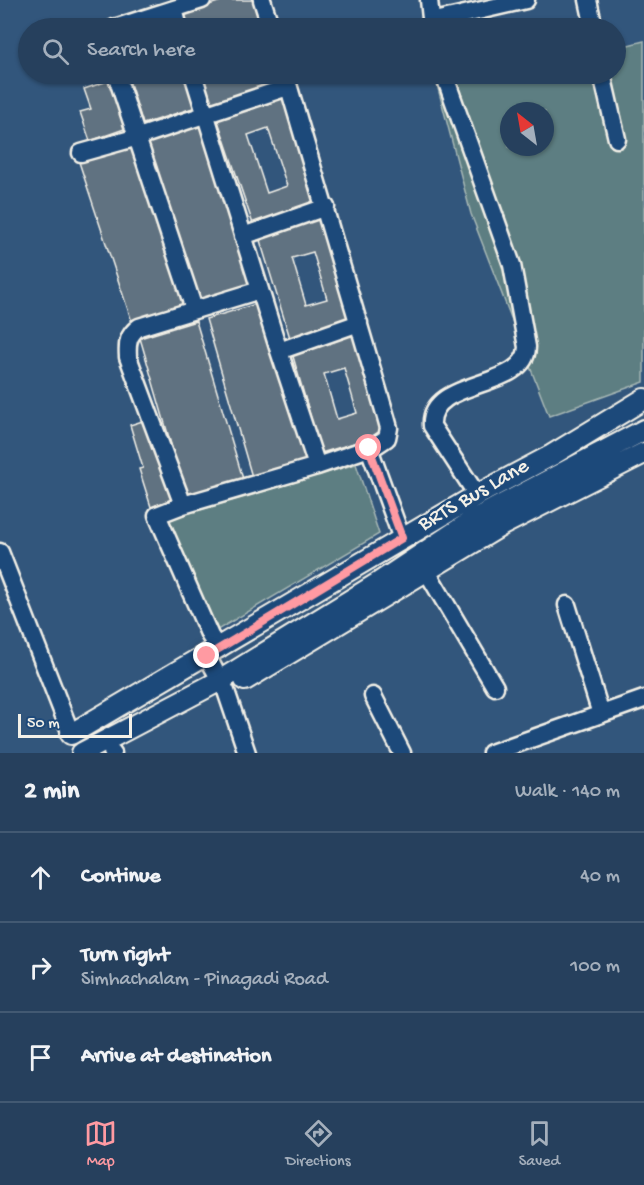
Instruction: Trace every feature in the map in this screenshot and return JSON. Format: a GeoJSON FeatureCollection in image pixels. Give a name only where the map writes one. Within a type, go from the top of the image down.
{"type":"FeatureCollection","features":[{"type":"Feature","properties":{"kind":"main road"},"geometry":{"type":"LineString","coordinates":[[71,734],[402,538],[552,455],[644,399]]}},
{"type":"Feature","properties":{"kind":"main road","name":"BRTS Bus Lane"},"geometry":{"type":"LineString","coordinates":[[82,753],[224,686],[473,520],[644,430]]}},
{"type":"Feature","properties":{"kind":"main road"},"geometry":{"type":"LineString","coordinates":[[112,753],[504,524],[644,453]]}},
{"type":"Feature","properties":{"kind":"street"},"geometry":{"type":"LineString","coordinates":[[146,18],[202,0]]}},
{"type":"Feature","properties":{"kind":"street"},"geometry":{"type":"LineString","coordinates":[[262,0],[268,18]]}},
{"type":"Feature","properties":{"kind":"street"},"geometry":{"type":"LineString","coordinates":[[429,0],[430,18]]}},
{"type":"Feature","properties":{"kind":"street"},"geometry":{"type":"LineString","coordinates":[[458,18],[526,0]]}},
{"type":"Feature","properties":{"kind":"street"},"geometry":{"type":"LineString","coordinates":[[588,0],[592,18]]}},
{"type":"Feature","properties":{"kind":"street"},"geometry":{"type":"LineString","coordinates":[[174,9],[176,18]]}},
{"type":"Feature","properties":{"kind":"street"},"geometry":{"type":"LineString","coordinates":[[119,84],[194,309]]}},
{"type":"Feature","properties":{"kind":"street"},"geometry":{"type":"LineString","coordinates":[[196,84],[317,466]]}},
{"type":"Feature","properties":{"kind":"street"},"geometry":{"type":"LineString","coordinates":[[81,153],[206,114],[277,84]]}},
{"type":"Feature","properties":{"kind":"street"},"geometry":{"type":"LineString","coordinates":[[247,753],[213,652],[210,636],[157,515],[369,448],[387,438],[389,428],[288,84]]}},
{"type":"Feature","properties":{"kind":"street"},"geometry":{"type":"LineString","coordinates":[[452,84],[512,266],[527,347],[527,357],[518,368],[450,396],[436,406],[431,416],[432,426],[477,495]]}},
{"type":"Feature","properties":{"kind":"street"},"geometry":{"type":"LineString","coordinates":[[604,84],[617,139]]}},
{"type":"Feature","properties":{"kind":"street"},"geometry":{"type":"LineString","coordinates":[[243,236],[326,207]]}},
{"type":"Feature","properties":{"kind":"street"},"geometry":{"type":"LineString","coordinates":[[183,505],[128,357],[127,344],[130,333],[139,327],[260,290]]}},
{"type":"Feature","properties":{"kind":"street"},"geometry":{"type":"LineString","coordinates":[[279,351],[359,323]]}},
{"type":"Feature","properties":{"kind":"street"},"geometry":{"type":"LineString","coordinates":[[369,448],[402,538]]}},
{"type":"Feature","properties":{"kind":"street"},"geometry":{"type":"LineString","coordinates":[[0,552],[71,734]]}},
{"type":"Feature","properties":{"kind":"street"},"geometry":{"type":"LineString","coordinates":[[426,570],[495,687]]}},
{"type":"Feature","properties":{"kind":"street"},"geometry":{"type":"LineString","coordinates":[[567,605],[601,714]]}},
{"type":"Feature","properties":{"kind":"street"},"geometry":{"type":"LineString","coordinates":[[373,696],[402,753]]}},
{"type":"Feature","properties":{"kind":"street"},"geometry":{"type":"LineString","coordinates":[[492,753],[514,749],[644,699]]}},
{"type":"Feature","properties":{"kind":"green space"},"geometry":{"type":"Polygon","coordinates":[[[644,41],[644,382],[549,416],[471,214],[437,84],[626,84],[626,46],[644,41]]]}},
{"type":"Feature","properties":{"kind":"green space"},"geometry":{"type":"Polygon","coordinates":[[[356,464],[379,534],[214,632],[166,520],[356,464]]]}},
{"type":"Feature","properties":{"kind":"building"},"geometry":{"type":"Polygon","coordinates":[[[224,0],[254,0],[260,18],[183,18],[182,14],[224,0]]]}},
{"type":"Feature","properties":{"kind":"building"},"geometry":{"type":"Polygon","coordinates":[[[99,84],[116,84],[130,127],[90,141],[80,112],[91,109],[84,89],[99,84]]]}},
{"type":"Feature","properties":{"kind":"building"},"geometry":{"type":"Polygon","coordinates":[[[130,84],[189,84],[196,107],[143,124],[130,84]]]}},
{"type":"Feature","properties":{"kind":"building"},"geometry":{"type":"Polygon","coordinates":[[[204,84],[278,84],[211,106],[204,84]]]}},
{"type":"Feature","properties":{"kind":"building"},"geometry":{"type":"Polygon","coordinates":[[[281,93],[319,204],[254,227],[216,115],[281,93]],[[268,128],[248,135],[267,193],[287,186],[268,128]]]}},
{"type":"Feature","properties":{"kind":"building"},"geometry":{"type":"Polygon","coordinates":[[[200,120],[254,285],[199,304],[144,138],[200,120]]]}},
{"type":"Feature","properties":{"kind":"building"},"geometry":{"type":"Polygon","coordinates":[[[134,141],[189,306],[133,325],[78,159],[134,141]]]}},
{"type":"Feature","properties":{"kind":"building"},"geometry":{"type":"Polygon","coordinates":[[[321,218],[352,319],[290,338],[259,237],[321,218]],[[313,252],[292,258],[306,305],[327,299],[313,252]]]}},
{"type":"Feature","properties":{"kind":"building"},"geometry":{"type":"Polygon","coordinates":[[[263,302],[309,460],[252,477],[206,319],[263,302]]]}},
{"type":"Feature","properties":{"kind":"building"},"geometry":{"type":"Polygon","coordinates":[[[196,321],[243,479],[186,496],[140,338],[196,321]]]}},
{"type":"Feature","properties":{"kind":"building"},"geometry":{"type":"Polygon","coordinates":[[[355,334],[384,434],[321,453],[292,353],[355,334]],[[344,368],[324,374],[337,419],[357,413],[344,368]]]}},
{"type":"Feature","properties":{"kind":"building"},"geometry":{"type":"Polygon","coordinates":[[[149,419],[174,499],[151,507],[139,469],[143,468],[130,425],[149,419]]]}},
{"type":"Feature","properties":{"kind":"route"},"geometry":{"type":"LineString","coordinates":[[207,656],[402,538],[369,448]]}}]}
